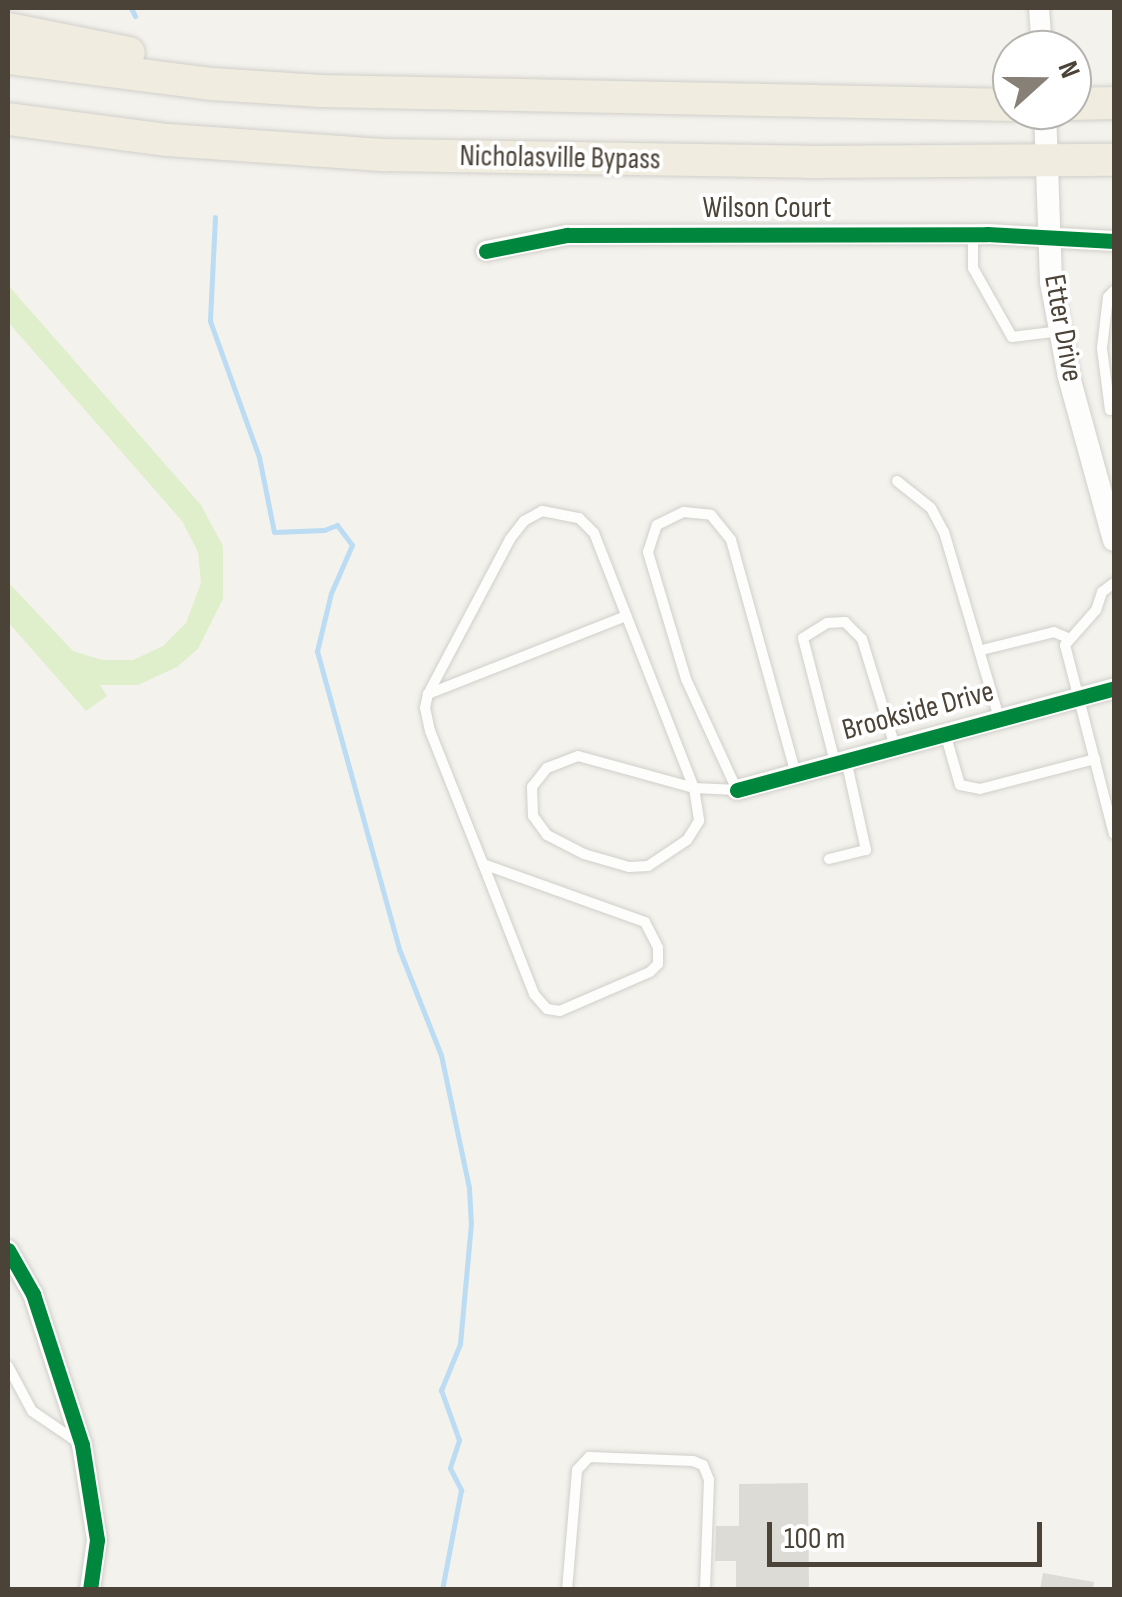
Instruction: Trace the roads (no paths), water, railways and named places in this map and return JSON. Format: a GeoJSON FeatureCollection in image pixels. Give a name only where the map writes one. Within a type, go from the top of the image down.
{"type":"FeatureCollection","features":[{"type":"Feature","properties":{"kind":"highway"},"geometry":{"type":"LineString","coordinates":[[8,29],[93,48],[401,94]]}},
{"type":"Feature","properties":{"kind":"highway","name":"Nicholasville Bypass"},"geometry":{"type":"LineString","coordinates":[[8,58],[212,84],[401,94],[992,105]]}},
{"type":"Feature","properties":{"kind":"highway","name":"Nicholasville Bypass"},"geometry":{"type":"LineString","coordinates":[[8,119],[168,140],[385,154],[826,162],[1114,160]]}},
{"type":"Feature","properties":{"kind":"street","name":"Etter Drive"},"geometry":{"type":"LineString","coordinates":[[1045,130],[1051,282],[1078,410],[1114,538]]}},
{"type":"Feature","properties":{"kind":"street","name":"Wilson Court"},"geometry":{"type":"LineString","coordinates":[[486,251],[566,235],[973,234],[1114,241]]}},
{"type":"Feature","properties":{"kind":"street","name":"Brookside Drive"},"geometry":{"type":"LineString","coordinates":[[738,790],[1114,688]]}},
{"type":"Feature","properties":{"kind":"street"},"geometry":{"type":"LineString","coordinates":[[8,1250],[32,1294],[82,1445],[97,1540],[90,1590]]}},
{"type":"Feature","properties":{"kind":"lane"},"geometry":{"type":"LineString","coordinates":[[973,234],[973,268],[1012,338],[1061,331]]}},
{"type":"Feature","properties":{"kind":"lane"},"geometry":{"type":"LineString","coordinates":[[1078,410],[1112,410],[1102,348],[1108,297],[1114,291]]}},
{"type":"Feature","properties":{"kind":"lane"},"geometry":{"type":"LineString","coordinates":[[896,481],[931,508],[944,532],[999,718]]}},
{"type":"Feature","properties":{"kind":"lane"},"geometry":{"type":"LineString","coordinates":[[483,864],[645,922],[658,948],[658,964],[650,972],[560,1011],[547,1009],[534,994],[430,731],[425,708],[428,694],[510,539],[524,521],[542,511],[578,518],[594,533],[694,788],[698,821],[688,840],[648,866],[628,867],[584,854],[547,835],[533,816],[532,787],[547,768],[578,756],[694,788],[738,790],[686,679],[648,552],[657,525],[684,512],[712,515],[731,540],[796,774]]}},
{"type":"Feature","properties":{"kind":"lane"},"geometry":{"type":"LineString","coordinates":[[1114,584],[1102,592],[1096,610],[1065,645],[1114,834]]}},
{"type":"Feature","properties":{"kind":"lane"},"geometry":{"type":"LineString","coordinates":[[428,694],[626,616]]}},
{"type":"Feature","properties":{"kind":"lane"},"geometry":{"type":"LineString","coordinates":[[829,859],[866,850],[803,638],[827,623],[844,622],[862,638],[894,746]]}},
{"type":"Feature","properties":{"kind":"lane"},"geometry":{"type":"LineString","coordinates":[[982,650],[1054,632],[1070,639]]}},
{"type":"Feature","properties":{"kind":"lane"},"geometry":{"type":"LineString","coordinates":[[944,732],[960,785],[970,787],[980,788],[1095,758]]}},
{"type":"Feature","properties":{"kind":"lane"},"geometry":{"type":"LineString","coordinates":[[8,1366],[32,1411],[82,1445]]}},
{"type":"Feature","properties":{"kind":"lane"},"geometry":{"type":"LineString","coordinates":[[566,1590],[577,1470],[589,1458],[693,1460],[703,1465],[709,1480],[705,1590]]}},
{"type":"Feature","properties":{"kind":"waterway"},"geometry":{"type":"LineString","coordinates":[[131,8],[135,16]]}},
{"type":"Feature","properties":{"kind":"waterway"},"geometry":{"type":"LineString","coordinates":[[215,217],[210,321],[259,457],[274,532],[324,530],[337,525],[352,545],[331,593],[317,651],[399,949],[441,1055],[469,1188],[471,1223],[460,1344],[441,1390],[459,1440],[450,1468],[461,1490],[442,1590]]}}]}
